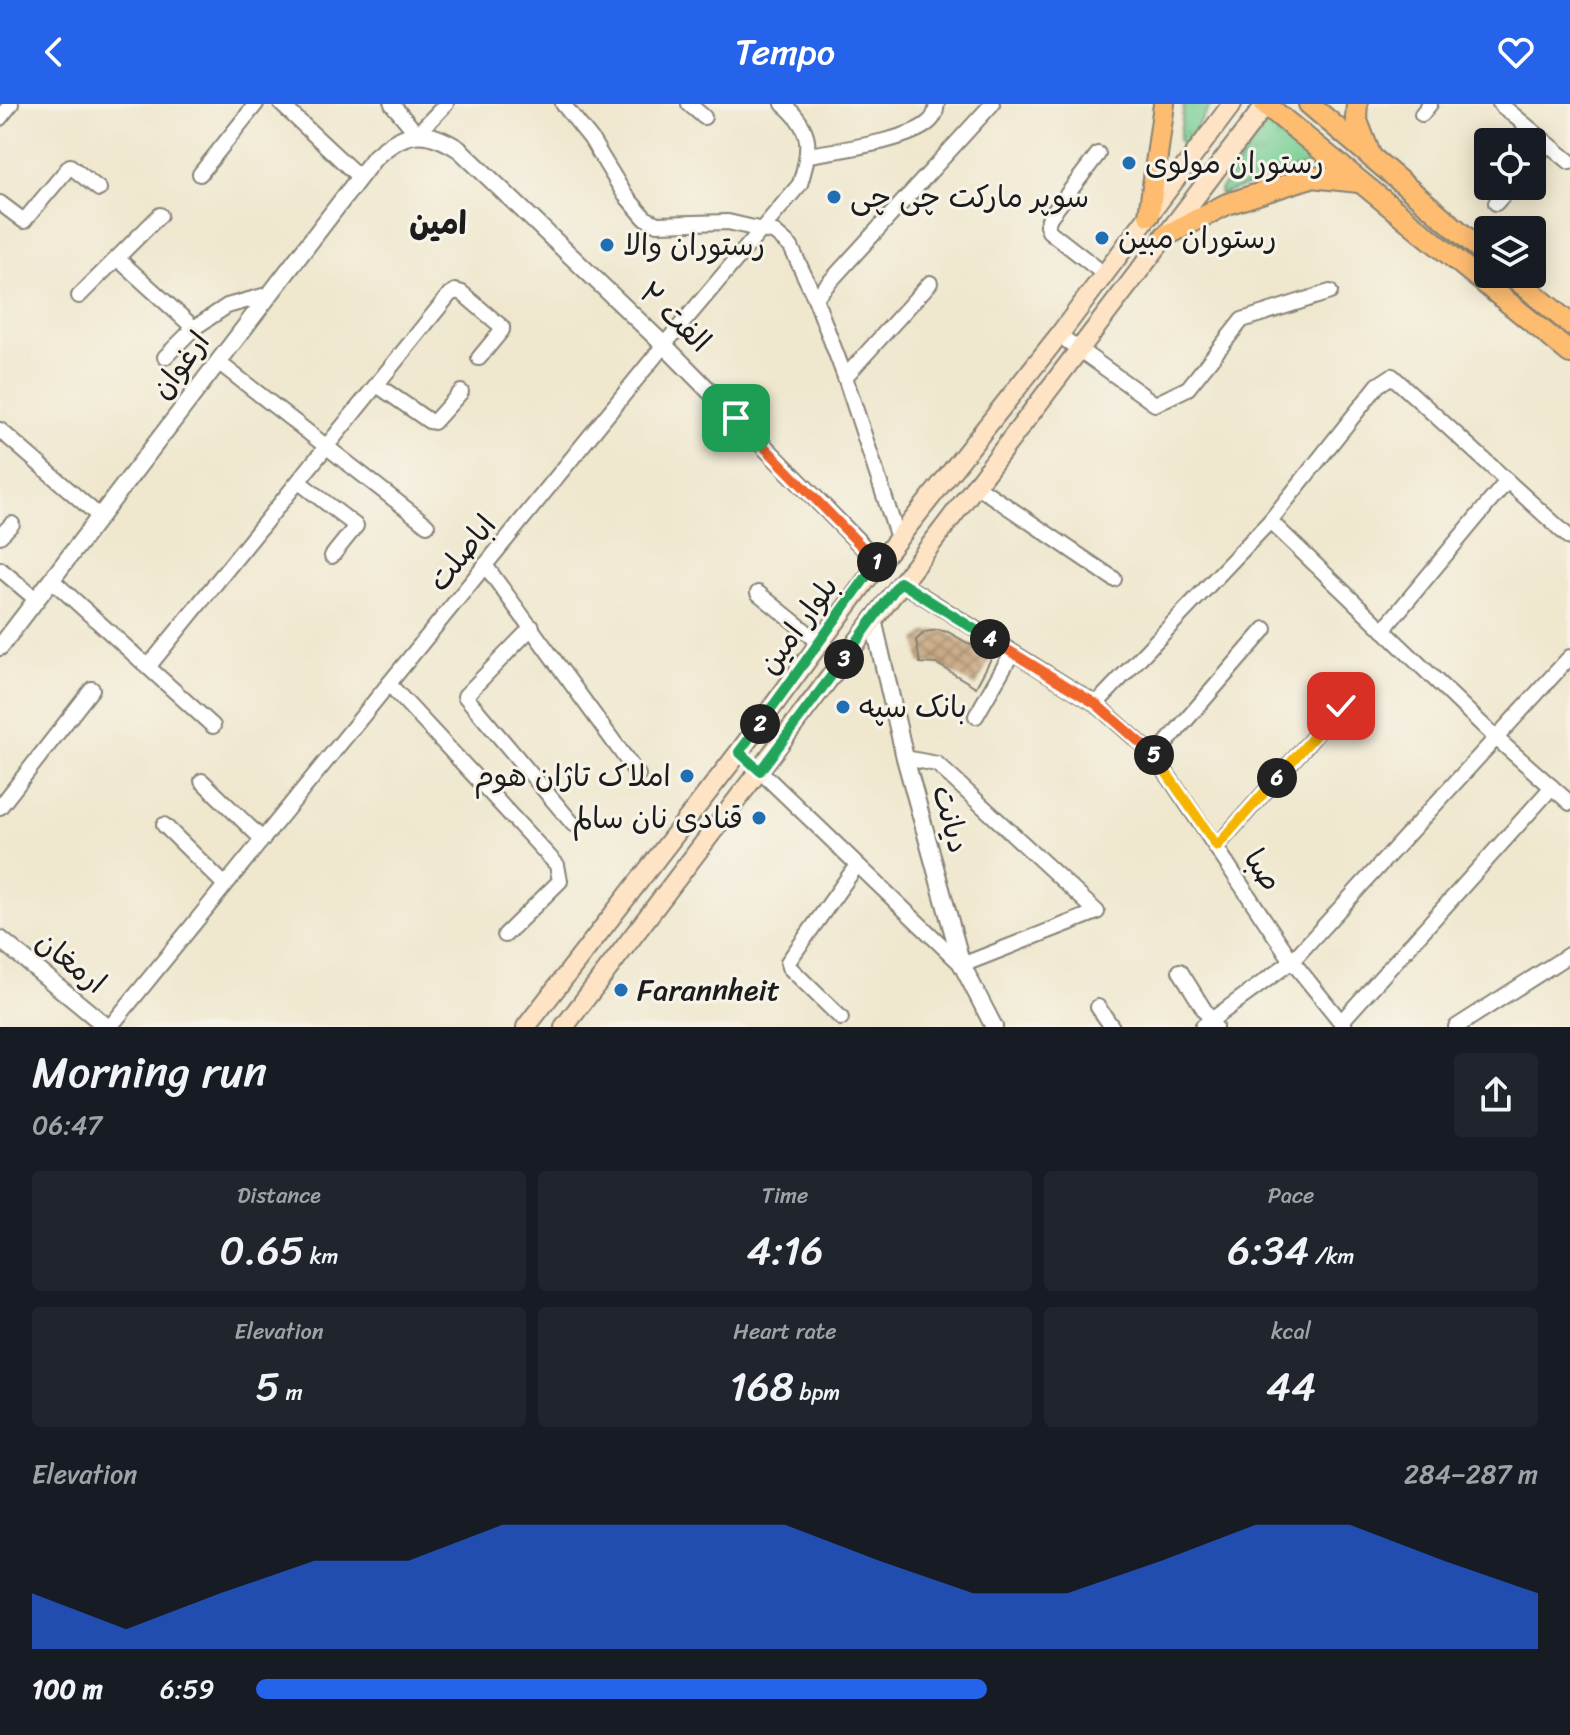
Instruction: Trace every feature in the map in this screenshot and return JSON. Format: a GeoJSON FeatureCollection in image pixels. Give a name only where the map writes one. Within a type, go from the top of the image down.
{"type":"FeatureCollection","features":[{"type":"Feature","properties":{"kind":"main road"},"geometry":{"type":"LineString","coordinates":[[1149,215],[1164,104]]}},
{"type":"Feature","properties":{"kind":"main road","name":"بلوار امین"},"geometry":{"type":"LineString","coordinates":[[526,1027],[739,752],[898,538],[1059,335],[1232,104]]}},
{"type":"Feature","properties":{"kind":"main road"},"geometry":{"type":"LineString","coordinates":[[1265,104],[1570,353]]}},
{"type":"Feature","properties":{"kind":"main road","name":"بلوار امین"},"geometry":{"type":"LineString","coordinates":[[564,1027],[1265,104]]}},
{"type":"Feature","properties":{"kind":"main road"},"geometry":{"type":"LineString","coordinates":[[1309,104],[1474,244]]}},
{"type":"Feature","properties":{"kind":"main road"},"geometry":{"type":"LineString","coordinates":[[1357,104],[1356,118],[1373,160]]}},
{"type":"Feature","properties":{"kind":"main road"},"geometry":{"type":"LineString","coordinates":[[1165,236],[1227,204],[1311,177],[1359,182]]}},
{"type":"Feature","properties":{"kind":"main road"},"geometry":{"type":"LineString","coordinates":[[1527,288],[1570,324]]}},
{"type":"Feature","properties":{"kind":"main road"},"geometry":{"type":"LineString","coordinates":[[739,752],[760,771]]}},
{"type":"Feature","properties":{"kind":"street"},"geometry":{"type":"LineString","coordinates":[[0,118],[11,104]]}},
{"type":"Feature","properties":{"kind":"street"},"geometry":{"type":"LineString","coordinates":[[200,174],[256,104]]}},
{"type":"Feature","properties":{"kind":"street"},"geometry":{"type":"LineString","coordinates":[[281,104],[359,177]]}},
{"type":"Feature","properties":{"kind":"street"},"geometry":{"type":"LineString","coordinates":[[392,104],[417,134],[446,104]]}},
{"type":"Feature","properties":{"kind":"street"},"geometry":{"type":"LineString","coordinates":[[563,104],[591,139],[635,209],[645,218],[657,224],[728,222],[775,233],[791,247],[815,298],[845,377],[898,538]]}},
{"type":"Feature","properties":{"kind":"street"},"geometry":{"type":"LineString","coordinates":[[689,104],[704,117]]}},
{"type":"Feature","properties":{"kind":"street"},"geometry":{"type":"LineString","coordinates":[[783,104],[799,117],[808,139],[809,155],[894,138],[929,123],[936,113],[937,104]]}},
{"type":"Feature","properties":{"kind":"street"},"geometry":{"type":"LineString","coordinates":[[815,298],[992,104]]}},
{"type":"Feature","properties":{"kind":"street"},"geometry":{"type":"LineString","coordinates":[[1500,104],[1570,162]]}},
{"type":"Feature","properties":{"kind":"street","name":"ارغوان"},"geometry":{"type":"LineString","coordinates":[[0,647],[375,157],[392,141],[417,134]]}},
{"type":"Feature","properties":{"kind":"street","name":"الفت ۲"},"geometry":{"type":"LineString","coordinates":[[417,134],[443,138],[460,150],[664,345],[879,563]]}},
{"type":"Feature","properties":{"kind":"street"},"geometry":{"type":"LineString","coordinates":[[1098,154],[1047,225],[1049,231],[1104,274]]}},
{"type":"Feature","properties":{"kind":"street","name":"اباصلت"},"geometry":{"type":"LineString","coordinates":[[108,1027],[664,345],[800,184],[809,155]]}},
{"type":"Feature","properties":{"kind":"street"},"geometry":{"type":"LineString","coordinates":[[0,203],[24,221],[70,166],[99,189]]}},
{"type":"Feature","properties":{"kind":"street"},"geometry":{"type":"LineString","coordinates":[[1496,203],[1499,200]]}},
{"type":"Feature","properties":{"kind":"street"},"geometry":{"type":"LineString","coordinates":[[79,296],[160,215]]}},
{"type":"Feature","properties":{"kind":"street"},"geometry":{"type":"LineString","coordinates":[[117,258],[194,328]]}},
{"type":"Feature","properties":{"kind":"street"},"geometry":{"type":"LineString","coordinates":[[845,377],[930,283]]}},
{"type":"Feature","properties":{"kind":"street"},"geometry":{"type":"LineString","coordinates":[[148,667],[455,291],[462,293],[502,327],[479,358]]}},
{"type":"Feature","properties":{"kind":"street"},"geometry":{"type":"LineString","coordinates":[[1059,335],[1155,404],[1188,388],[1242,320],[1330,292]]}},
{"type":"Feature","properties":{"kind":"street"},"geometry":{"type":"LineString","coordinates":[[165,357],[194,328],[227,306],[270,294]]}},
{"type":"Feature","properties":{"kind":"street"},"geometry":{"type":"LineString","coordinates":[[218,362],[427,525]]}},
{"type":"Feature","properties":{"kind":"street"},"geometry":{"type":"LineString","coordinates":[[1096,704],[1270,521],[1378,385],[1392,376],[1570,538]]}},
{"type":"Feature","properties":{"kind":"street"},"geometry":{"type":"LineString","coordinates":[[377,385],[434,422],[461,392]]}},
{"type":"Feature","properties":{"kind":"street"},"geometry":{"type":"LineString","coordinates":[[0,430],[100,517]]}},
{"type":"Feature","properties":{"kind":"street"},"geometry":{"type":"LineString","coordinates":[[1383,630],[1507,481]]}},
{"type":"Feature","properties":{"kind":"street"},"geometry":{"type":"LineString","coordinates":[[299,482],[356,526],[332,556]]}},
{"type":"Feature","properties":{"kind":"street"},"geometry":{"type":"LineString","coordinates":[[974,484],[1114,579]]}},
{"type":"Feature","properties":{"kind":"street"},"geometry":{"type":"LineString","coordinates":[[1270,521],[1496,738],[1570,803]]}},
{"type":"Feature","properties":{"kind":"street"},"geometry":{"type":"LineString","coordinates":[[0,536],[12,524]]}},
{"type":"Feature","properties":{"kind":"street"},"geometry":{"type":"LineString","coordinates":[[485,565],[638,775]]}},
{"type":"Feature","properties":{"kind":"street"},"geometry":{"type":"LineString","coordinates":[[0,569],[37,600]]}},
{"type":"Feature","properties":{"kind":"street"},"geometry":{"type":"LineString","coordinates":[[52,580],[213,726]]}},
{"type":"Feature","properties":{"kind":"street","name":"صبا"},"geometry":{"type":"LineString","coordinates":[[900,582],[1096,704],[1155,756],[1292,961],[1343,1024]]}},
{"type":"Feature","properties":{"kind":"street"},"geometry":{"type":"LineString","coordinates":[[758,593],[819,642]]}},
{"type":"Feature","properties":{"kind":"street","name":"دیانت"},"geometry":{"type":"LineString","coordinates":[[873,619],[905,758],[962,965],[988,1024]]}},
{"type":"Feature","properties":{"kind":"street"},"geometry":{"type":"LineString","coordinates":[[532,627],[465,696],[573,824]]}},
{"type":"Feature","properties":{"kind":"street"},"geometry":{"type":"LineString","coordinates":[[1155,756],[1265,629]]}},
{"type":"Feature","properties":{"kind":"street"},"geometry":{"type":"LineString","coordinates":[[976,716],[1012,653]]}},
{"type":"Feature","properties":{"kind":"street"},"geometry":{"type":"LineString","coordinates":[[1180,971],[1209,1025],[1292,961],[1570,657]]}},
{"type":"Feature","properties":{"kind":"street"},"geometry":{"type":"LineString","coordinates":[[389,684],[557,865],[560,881],[505,935]]}},
{"type":"Feature","properties":{"kind":"street"},"geometry":{"type":"LineString","coordinates":[[0,807],[92,689]]}},
{"type":"Feature","properties":{"kind":"street"},"geometry":{"type":"LineString","coordinates":[[1217,846],[1341,706]]}},
{"type":"Feature","properties":{"kind":"street"},"geometry":{"type":"LineString","coordinates":[[760,771],[962,965],[1097,912],[937,764],[905,758]]}},
{"type":"Feature","properties":{"kind":"street"},"geometry":{"type":"LineString","coordinates":[[202,781],[262,839]]}},
{"type":"Feature","properties":{"kind":"street"},"geometry":{"type":"LineString","coordinates":[[1343,1024],[1552,787]]}},
{"type":"Feature","properties":{"kind":"street"},"geometry":{"type":"LineString","coordinates":[[164,825],[225,885]]}},
{"type":"Feature","properties":{"kind":"street"},"geometry":{"type":"LineString","coordinates":[[841,1018],[789,967],[788,962],[857,865]]}},
{"type":"Feature","properties":{"kind":"street","name":"ارمغان"},"geometry":{"type":"LineString","coordinates":[[0,939],[108,1027]]}},
{"type":"Feature","properties":{"kind":"street"},"geometry":{"type":"LineString","coordinates":[[1456,1027],[1570,954]]}},
{"type":"Feature","properties":{"kind":"street"},"geometry":{"type":"LineString","coordinates":[[1098,1007],[1112,1027]]}},
{"type":"Feature","properties":{"kind":"green space"},"geometry":{"type":"Polygon","coordinates":[[[1184,104],[1212,104],[1185,144],[1179,141],[1184,104]]]}},
{"type":"Feature","properties":{"kind":"green space"},"geometry":{"type":"Polygon","coordinates":[[[1267,123],[1311,155],[1309,164],[1221,195],[1220,190],[1267,123]]]}},
{"type":"Feature","properties":{"kind":"building"},"geometry":{"type":"Polygon","coordinates":[[[925,632],[948,632],[992,657],[976,687],[937,664],[920,663],[916,640],[925,632]]]}},
{"type":"Feature","properties":{"kind":"place","name":"رستوران مولوی"},"geometry":{"type":"Point","coordinates":[1129,163]}},
{"type":"Feature","properties":{"kind":"place","name":"سوپر مارکت چی چی"},"geometry":{"type":"Point","coordinates":[834,197]}},
{"type":"Feature","properties":{"kind":"place","name":"رستوران مبین"},"geometry":{"type":"Point","coordinates":[1102,238]}},
{"type":"Feature","properties":{"kind":"place","name":"رستوران والا"},"geometry":{"type":"Point","coordinates":[607,245]}},
{"type":"Feature","properties":{"kind":"place","name":"بانک سپه"},"geometry":{"type":"Point","coordinates":[843,707]}},
{"type":"Feature","properties":{"kind":"place","name":"املاک تاژان هوم"},"geometry":{"type":"Point","coordinates":[687,776]}},
{"type":"Feature","properties":{"kind":"place","name":"قنادی نان سالم"},"geometry":{"type":"Point","coordinates":[759,818]}},
{"type":"Feature","properties":{"kind":"place","name":"Farannheit"},"geometry":{"type":"Point","coordinates":[621,990]}},
{"type":"Feature","properties":{"kind":"district","name":"امین"},"geometry":{"type":"Point","coordinates":[438,223]}},
{"type":"Feature","properties":{"kind":"route"},"geometry":{"type":"LineString","coordinates":[[736,418],[879,563],[739,752],[760,771],[900,582],[1096,704],[1155,756],[1217,846],[1341,706]]}}]}
